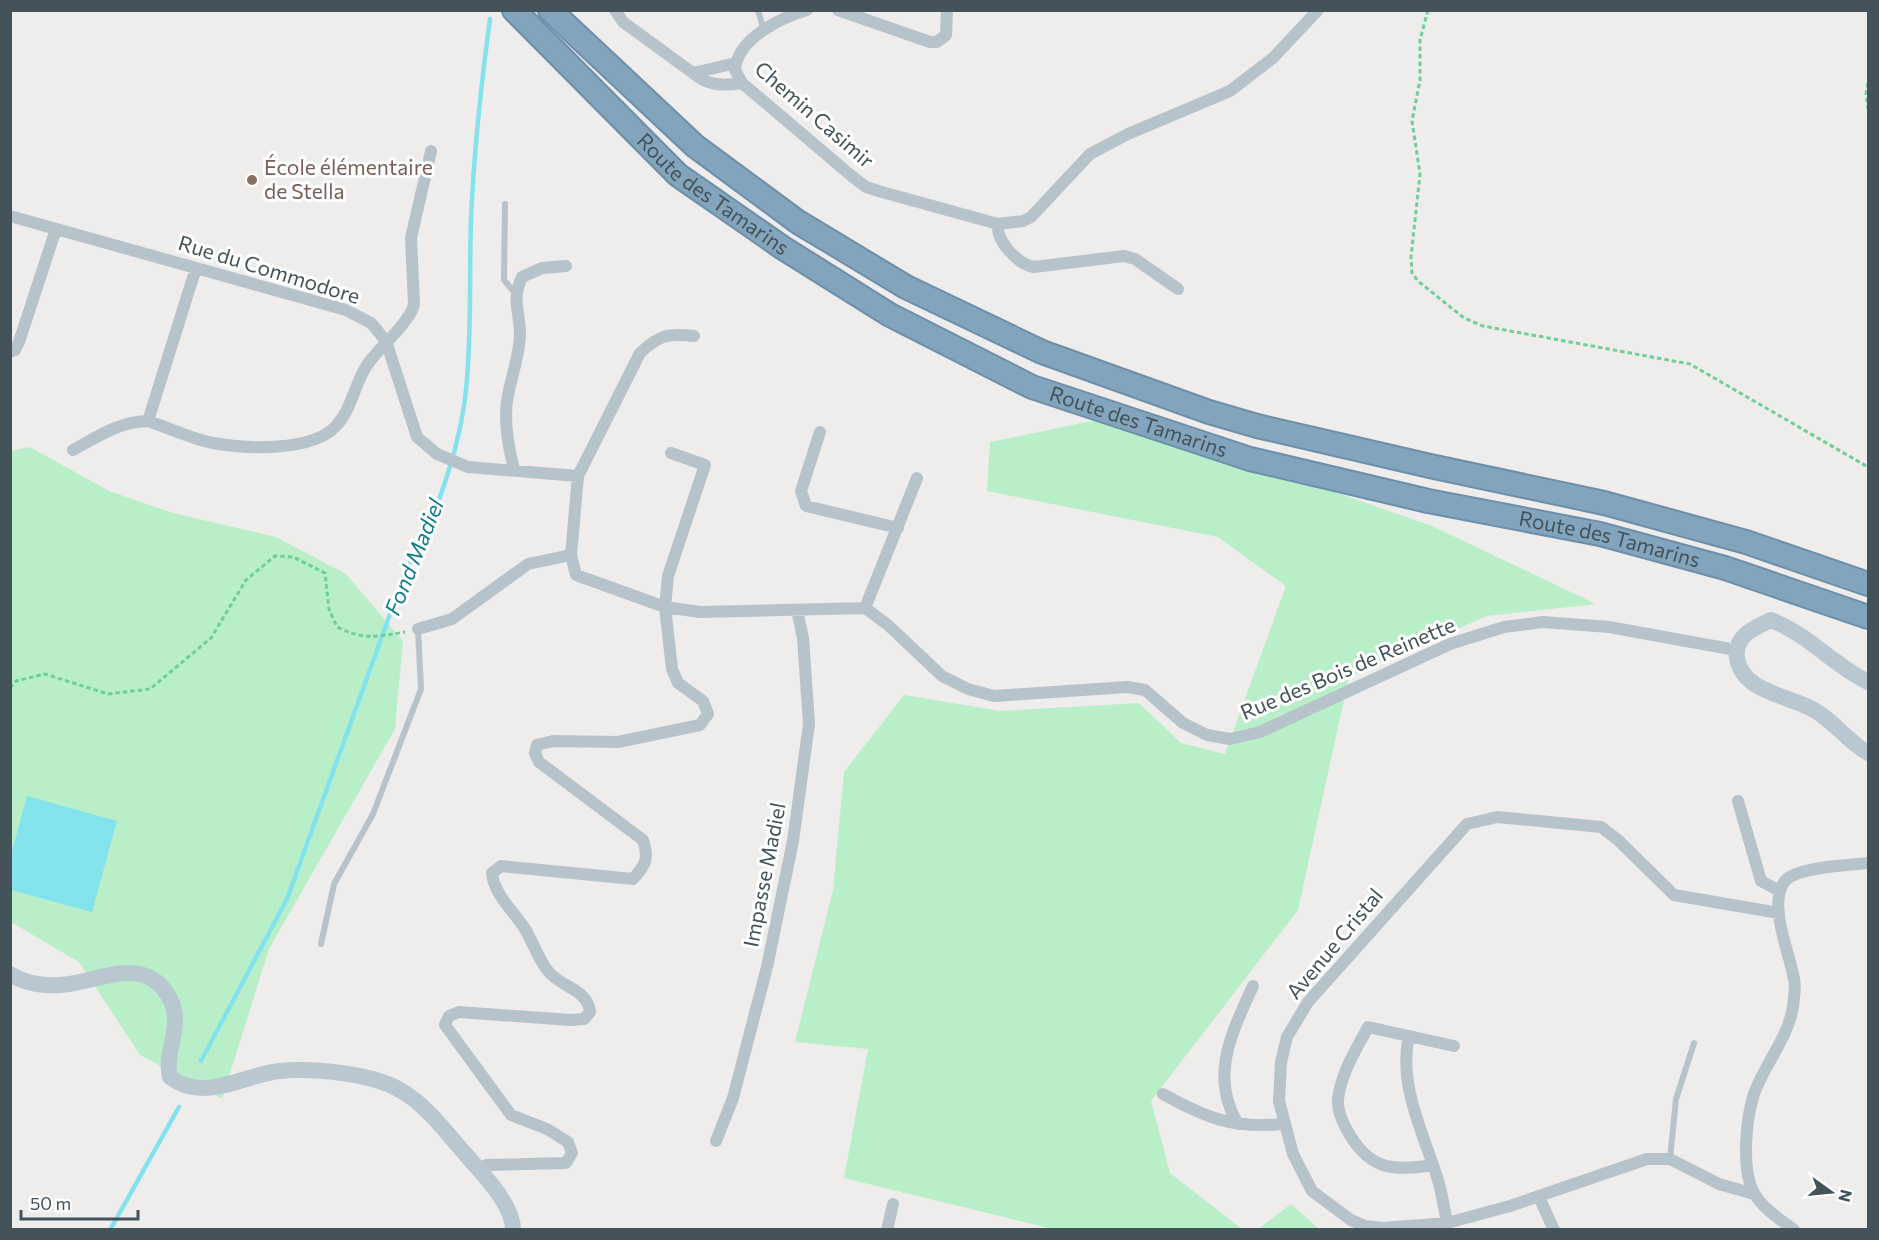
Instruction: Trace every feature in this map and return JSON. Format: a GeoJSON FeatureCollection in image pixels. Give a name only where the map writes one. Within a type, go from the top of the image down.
{"type":"FeatureCollection","features":[{"type":"Feature","properties":{"kind":"highway","name":"Route des Tamarins"},"geometry":{"type":"LineString","coordinates":[[514,10],[678,175],[783,248],[890,315],[1032,387],[1250,459],[1428,501],[1600,534],[1725,568],[1869,617]]}},
{"type":"Feature","properties":{"kind":"highway","name":"Route des Tamarins"},"geometry":{"type":"LineString","coordinates":[[550,10],[694,146],[798,222],[906,287],[1042,352],[1209,412],[1257,426],[1604,503],[1746,542],[1869,584]]}},
{"type":"Feature","properties":{"kind":"main road"},"geometry":{"type":"LineString","coordinates":[[1869,682],[1848,672],[1795,630],[1771,620],[1747,632],[1736,650],[1738,667],[1746,680],[1814,710],[1869,753]]}},
{"type":"Feature","properties":{"kind":"main road"},"geometry":{"type":"LineString","coordinates":[[10,974],[29,982],[60,985],[128,972],[142,975],[155,982],[172,1003],[176,1019],[168,1068],[170,1077],[195,1088],[226,1085],[277,1071],[301,1070],[342,1074],[399,1089],[415,1100],[479,1171],[510,1212],[513,1230]]}},
{"type":"Feature","properties":{"kind":"street"},"geometry":{"type":"LineString","coordinates":[[615,10],[623,22],[704,82],[717,85],[742,83]]}},
{"type":"Feature","properties":{"kind":"street","name":"Chemin Casimir"},"geometry":{"type":"LineString","coordinates":[[807,10],[764,31],[747,44],[736,63],[735,70],[742,83],[866,187],[998,224],[1023,221],[1031,217],[1090,154],[1128,134],[1230,91],[1274,58],[1316,11]]}},
{"type":"Feature","properties":{"kind":"street"},"geometry":{"type":"LineString","coordinates":[[838,10],[930,42],[937,42],[946,35],[947,10]]}},
{"type":"Feature","properties":{"kind":"street"},"geometry":{"type":"LineString","coordinates":[[693,73],[736,63]]}},
{"type":"Feature","properties":{"kind":"street"},"geometry":{"type":"LineString","coordinates":[[73,450],[123,424],[148,421],[212,443],[258,446],[315,441],[334,428],[347,412],[366,366],[411,315],[414,305],[411,238],[431,151]]}},
{"type":"Feature","properties":{"kind":"street","name":"Rue du Commodore"},"geometry":{"type":"LineString","coordinates":[[10,216],[346,310],[371,323],[386,341],[417,436],[437,454],[468,467],[578,476]]}},
{"type":"Feature","properties":{"kind":"street"},"geometry":{"type":"LineString","coordinates":[[998,224],[1002,238],[1020,262],[1026,265],[1034,267],[1124,256],[1135,259],[1178,289]]}},
{"type":"Feature","properties":{"kind":"street"},"geometry":{"type":"LineString","coordinates":[[10,352],[15,350],[19,342],[56,229]]}},
{"type":"Feature","properties":{"kind":"street"},"geometry":{"type":"LineString","coordinates":[[514,469],[508,443],[507,398],[517,360],[520,336],[515,293],[522,277],[542,268],[566,266]]}},
{"type":"Feature","properties":{"kind":"street"},"geometry":{"type":"LineString","coordinates":[[148,421],[196,268]]}},
{"type":"Feature","properties":{"kind":"street"},"geometry":{"type":"LineString","coordinates":[[694,336],[675,334],[654,339],[640,353],[578,476],[571,555],[576,575],[665,607],[700,612],[865,608],[917,478]]}},
{"type":"Feature","properties":{"kind":"street"},"geometry":{"type":"LineString","coordinates":[[820,432],[801,491],[806,506],[898,528]]}},
{"type":"Feature","properties":{"kind":"street"},"geometry":{"type":"LineString","coordinates":[[479,1171],[486,1165],[566,1163],[572,1153],[567,1142],[547,1129],[512,1115],[445,1025],[449,1016],[459,1012],[571,1020],[584,1019],[590,1012],[589,1003],[580,994],[548,972],[525,930],[493,885],[492,873],[501,866],[633,879],[643,868],[648,855],[642,840],[540,762],[535,753],[537,745],[552,741],[618,742],[700,725],[706,721],[707,707],[678,683],[672,669],[665,607],[668,576],[705,465],[671,453]]}},
{"type":"Feature","properties":{"kind":"street"},"geometry":{"type":"LineString","coordinates":[[418,629],[452,619],[528,564],[571,555]]}},
{"type":"Feature","properties":{"kind":"street","name":"Rue des Bois de Reinette"},"geometry":{"type":"LineString","coordinates":[[865,608],[888,624],[942,675],[968,689],[994,696],[1127,687],[1145,690],[1183,723],[1207,735],[1230,739],[1260,732],[1450,644],[1504,627],[1543,622],[1610,627],[1736,650]]}},
{"type":"Feature","properties":{"kind":"street","name":"Impasse Madiel"},"geometry":{"type":"LineString","coordinates":[[716,1141],[733,1098],[767,967],[794,841],[809,724],[803,638],[797,610]]}},
{"type":"Feature","properties":{"kind":"street"},"geometry":{"type":"LineString","coordinates":[[1738,801],[1761,880],[1780,891]]}},
{"type":"Feature","properties":{"kind":"street","name":"Avenue Cristal"},"geometry":{"type":"LineString","coordinates":[[1670,1159],[1647,1159],[1539,1197],[1447,1223],[1365,1228],[1312,1191],[1293,1154],[1283,1124],[1279,1101],[1281,1062],[1287,1037],[1308,1002],[1467,824],[1497,817],[1601,827],[1618,840],[1674,895],[1779,914]]}},
{"type":"Feature","properties":{"kind":"street"},"geometry":{"type":"LineString","coordinates":[[1754,1194],[1746,1159],[1747,1129],[1754,1094],[1793,1009],[1795,981],[1779,914],[1780,891],[1785,880],[1800,872],[1869,863]]}},
{"type":"Feature","properties":{"kind":"street"},"geometry":{"type":"LineString","coordinates":[[1238,1124],[1227,1106],[1223,1075],[1231,1034],[1253,986]]}},
{"type":"Feature","properties":{"kind":"street"},"geometry":{"type":"LineString","coordinates":[[1432,1165],[1396,1168],[1380,1165],[1367,1158],[1342,1121],[1338,1102],[1343,1078],[1368,1027],[1455,1046]]}},
{"type":"Feature","properties":{"kind":"street"},"geometry":{"type":"LineString","coordinates":[[1409,1036],[1406,1048],[1412,1103],[1432,1165],[1447,1223]]}},
{"type":"Feature","properties":{"kind":"street"},"geometry":{"type":"LineString","coordinates":[[1163,1094],[1191,1110],[1238,1124],[1252,1127],[1283,1124]]}},
{"type":"Feature","properties":{"kind":"street"},"geometry":{"type":"LineString","coordinates":[[1670,1159],[1719,1184],[1754,1194],[1779,1219],[1794,1230]]}},
{"type":"Feature","properties":{"kind":"street"},"geometry":{"type":"LineString","coordinates":[[1539,1197],[1554,1230]]}},
{"type":"Feature","properties":{"kind":"street"},"geometry":{"type":"LineString","coordinates":[[887,1230],[893,1204]]}},
{"type":"Feature","properties":{"kind":"lane"},"geometry":{"type":"LineString","coordinates":[[758,10],[764,31]]}},
{"type":"Feature","properties":{"kind":"lane"},"geometry":{"type":"LineString","coordinates":[[505,204],[504,280],[515,293]]}},
{"type":"Feature","properties":{"kind":"lane"},"geometry":{"type":"LineString","coordinates":[[321,944],[334,884],[373,814],[421,689],[418,629]]}},
{"type":"Feature","properties":{"kind":"lane"},"geometry":{"type":"LineString","coordinates":[[1670,1159],[1676,1099],[1694,1043]]}},
{"type":"Feature","properties":{"kind":"path"},"geometry":{"type":"LineString","coordinates":[[1428,10],[1420,40],[1420,80],[1412,121],[1420,174],[1412,257],[1413,273],[1418,280],[1464,318],[1483,326],[1690,364],[1869,467]]}},
{"type":"Feature","properties":{"kind":"path"},"geometry":{"type":"LineString","coordinates":[[1869,82],[1866,93],[1869,109]]}},
{"type":"Feature","properties":{"kind":"path"},"geometry":{"type":"LineString","coordinates":[[10,688],[16,681],[45,674],[108,694],[150,689],[211,638],[246,580],[275,556],[293,557],[325,573],[329,609],[337,627],[355,635],[371,638],[418,629]]}},
{"type":"Feature","properties":{"kind":"green space"},"geometry":{"type":"Polygon","coordinates":[[[1116,416],[1432,526],[1596,604],[1487,616],[1349,677],[1298,910],[1151,1101],[1170,1173],[1242,1229],[1053,1229],[844,1178],[868,1049],[795,1042],[833,890],[844,772],[904,695],[1000,711],[1139,703],[1181,743],[1225,754],[1286,586],[1218,537],[987,491],[990,442],[1116,416]]]}},
{"type":"Feature","properties":{"kind":"green space"},"geometry":{"type":"Polygon","coordinates":[[[30,447],[109,491],[173,513],[276,537],[346,574],[403,641],[395,729],[269,949],[222,1099],[140,1055],[79,962],[11,922],[11,451],[30,447]]]}},
{"type":"Feature","properties":{"kind":"green space"},"geometry":{"type":"Polygon","coordinates":[[[1291,1204],[1319,1229],[1258,1229],[1291,1204]]]}},
{"type":"Feature","properties":{"kind":"water"},"geometry":{"type":"Polygon","coordinates":[[[27,796],[117,821],[92,912],[11,890],[11,855],[27,796]]]}},
{"type":"Feature","properties":{"kind":"waterway","name":"Fond Madiel"},"geometry":{"type":"LineString","coordinates":[[201,1061],[287,899],[406,570],[427,530],[452,459],[463,412],[468,369],[472,193],[490,19]]}},
{"type":"Feature","properties":{"kind":"waterway","name":"Fond Madiel"},"geometry":{"type":"LineString","coordinates":[[110,1230],[179,1107]]}},
{"type":"Feature","properties":{"kind":"place","name":"École élémentaire de Stella"},"geometry":{"type":"Point","coordinates":[252,180]}}]}
